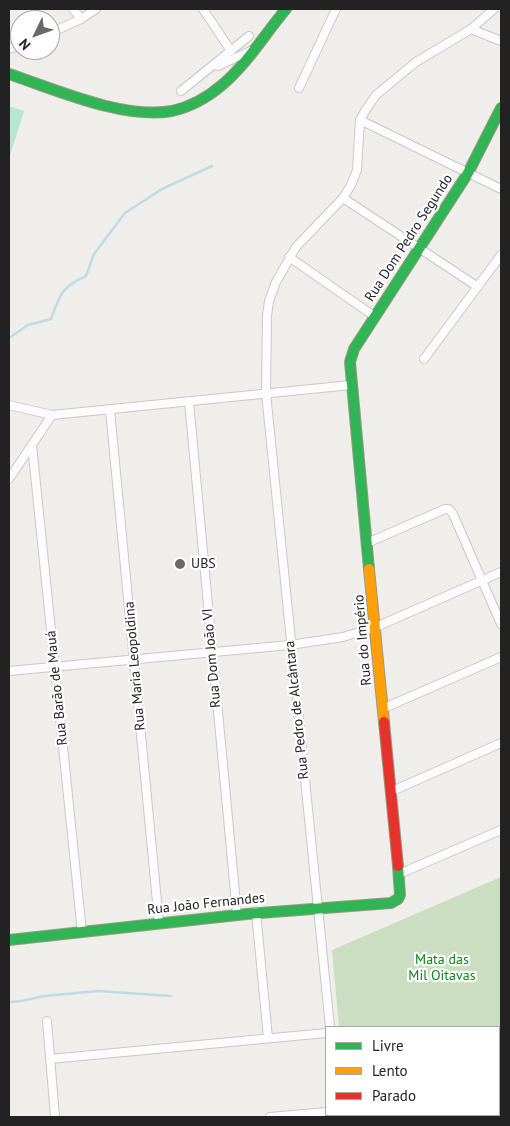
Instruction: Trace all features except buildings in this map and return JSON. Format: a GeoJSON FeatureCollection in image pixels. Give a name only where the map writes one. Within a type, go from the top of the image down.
{"type":"FeatureCollection","features":[{"type":"Feature","properties":{"kind":"main road"},"geometry":{"type":"LineString","coordinates":[[9,74],[113,108],[132,112],[151,114],[182,107],[207,96],[229,78],[255,49],[284,10]]}},
{"type":"Feature","properties":{"kind":"main road","name":"Rua Dom Pedro Segundo"},"geometry":{"type":"LineString","coordinates":[[351,385],[350,367],[352,353],[374,316],[468,173],[501,108]]}},
{"type":"Feature","properties":{"kind":"main road","name":"Rua do Império"},"geometry":{"type":"LineString","coordinates":[[351,385],[376,627],[400,893]]}},
{"type":"Feature","properties":{"kind":"main road","name":"Rua João Fernandes"},"geometry":{"type":"LineString","coordinates":[[9,940],[256,912],[393,902],[398,899],[400,893]]}},
{"type":"Feature","properties":{"kind":"street"},"geometry":{"type":"LineString","coordinates":[[73,9],[81,19]]}},
{"type":"Feature","properties":{"kind":"street"},"geometry":{"type":"LineString","coordinates":[[60,28],[81,19],[96,9]]}},
{"type":"Feature","properties":{"kind":"street"},"geometry":{"type":"LineString","coordinates":[[203,9],[231,50]]}},
{"type":"Feature","properties":{"kind":"street"},"geometry":{"type":"LineString","coordinates":[[299,88],[336,9]]}},
{"type":"Feature","properties":{"kind":"street"},"geometry":{"type":"LineString","coordinates":[[494,9],[470,29],[416,62],[376,95],[360,120],[501,189]]}},
{"type":"Feature","properties":{"kind":"street"},"geometry":{"type":"LineString","coordinates":[[470,29],[501,41]]}},
{"type":"Feature","properties":{"kind":"street"},"geometry":{"type":"LineString","coordinates":[[181,91],[249,36]]}},
{"type":"Feature","properties":{"kind":"street"},"geometry":{"type":"LineString","coordinates":[[208,70],[255,49]]}},
{"type":"Feature","properties":{"kind":"street","name":"Rua Pedro de Alcântara"},"geometry":{"type":"LineString","coordinates":[[330,1026],[266,393],[267,331],[269,301],[289,257],[304,238],[343,198],[351,185],[357,170],[360,120]]}},
{"type":"Feature","properties":{"kind":"street"},"geometry":{"type":"LineString","coordinates":[[343,198],[478,288]]}},
{"type":"Feature","properties":{"kind":"street"},"geometry":{"type":"LineString","coordinates":[[424,359],[501,255]]}},
{"type":"Feature","properties":{"kind":"street"},"geometry":{"type":"LineString","coordinates":[[289,257],[374,316]]}},
{"type":"Feature","properties":{"kind":"street"},"geometry":{"type":"LineString","coordinates":[[9,405],[52,415],[351,385]]}},
{"type":"Feature","properties":{"kind":"street","name":"Rua Dom João VI"},"geometry":{"type":"LineString","coordinates":[[189,402],[237,914]]}},
{"type":"Feature","properties":{"kind":"street","name":"Rua Maria Leopoldina"},"geometry":{"type":"LineString","coordinates":[[110,410],[159,923]]}},
{"type":"Feature","properties":{"kind":"street"},"geometry":{"type":"LineString","coordinates":[[9,479],[52,415]]}},
{"type":"Feature","properties":{"kind":"street","name":"Rua Barão de Mauá"},"geometry":{"type":"LineString","coordinates":[[32,445],[82,932]]}},
{"type":"Feature","properties":{"kind":"street"},"geometry":{"type":"LineString","coordinates":[[367,543],[445,509],[452,512],[501,624]]}},
{"type":"Feature","properties":{"kind":"street"},"geometry":{"type":"LineString","coordinates":[[9,672],[290,645],[343,637],[376,627],[501,572]]}},
{"type":"Feature","properties":{"kind":"street"},"geometry":{"type":"LineString","coordinates":[[382,709],[501,657]]}},
{"type":"Feature","properties":{"kind":"street"},"geometry":{"type":"LineString","coordinates":[[390,792],[501,743]]}},
{"type":"Feature","properties":{"kind":"street"},"geometry":{"type":"LineString","coordinates":[[399,874],[501,830]]}},
{"type":"Feature","properties":{"kind":"street"},"geometry":{"type":"LineString","coordinates":[[256,912],[268,1038]]}},
{"type":"Feature","properties":{"kind":"street"},"geometry":{"type":"LineString","coordinates":[[47,1021],[55,1117]]}},
{"type":"Feature","properties":{"kind":"street"},"geometry":{"type":"LineString","coordinates":[[50,1059],[325,1032]]}},
{"type":"Feature","properties":{"kind":"street"},"geometry":{"type":"LineString","coordinates":[[270,1117],[325,1112]]}},
{"type":"Feature","properties":{"kind":"green space"},"geometry":{"type":"Polygon","coordinates":[[[9,106],[24,111],[9,159],[9,106]]]}},
{"type":"Feature","properties":{"kind":"green space","name":"Mata das Mil Oitavas"},"geometry":{"type":"Polygon","coordinates":[[[501,877],[501,1041],[500,1026],[339,1026],[332,950],[501,877]]]}},
{"type":"Feature","properties":{"kind":"waterway"},"geometry":{"type":"LineString","coordinates":[[9,338],[28,325],[51,319],[62,293],[71,284],[86,276],[94,254],[125,213],[162,189],[212,166]]}},
{"type":"Feature","properties":{"kind":"waterway"},"geometry":{"type":"LineString","coordinates":[[9,1002],[44,996],[98,991],[171,996]]}},
{"type":"Feature","properties":{"kind":"traffic: fast"},"geometry":{"type":"LineString","coordinates":[[9,74],[68,95],[111,107],[153,113],[172,111],[185,107],[211,94],[231,77],[286,9]]}},
{"type":"Feature","properties":{"kind":"traffic: fast"},"geometry":{"type":"LineString","coordinates":[[369,569],[350,362],[354,349],[468,173],[501,108]]}},
{"type":"Feature","properties":{"kind":"traffic: fast"},"geometry":{"type":"LineString","coordinates":[[9,940],[247,914],[391,903],[398,899],[400,895],[398,866]]}},
{"type":"Feature","properties":{"kind":"traffic: slow"},"geometry":{"type":"LineString","coordinates":[[369,569],[384,722]]}},
{"type":"Feature","properties":{"kind":"traffic: jam"},"geometry":{"type":"LineString","coordinates":[[384,722],[398,866]]}},
{"type":"Feature","properties":{"kind":"place","name":"UBS"},"geometry":{"type":"Point","coordinates":[180,564]}}]}
